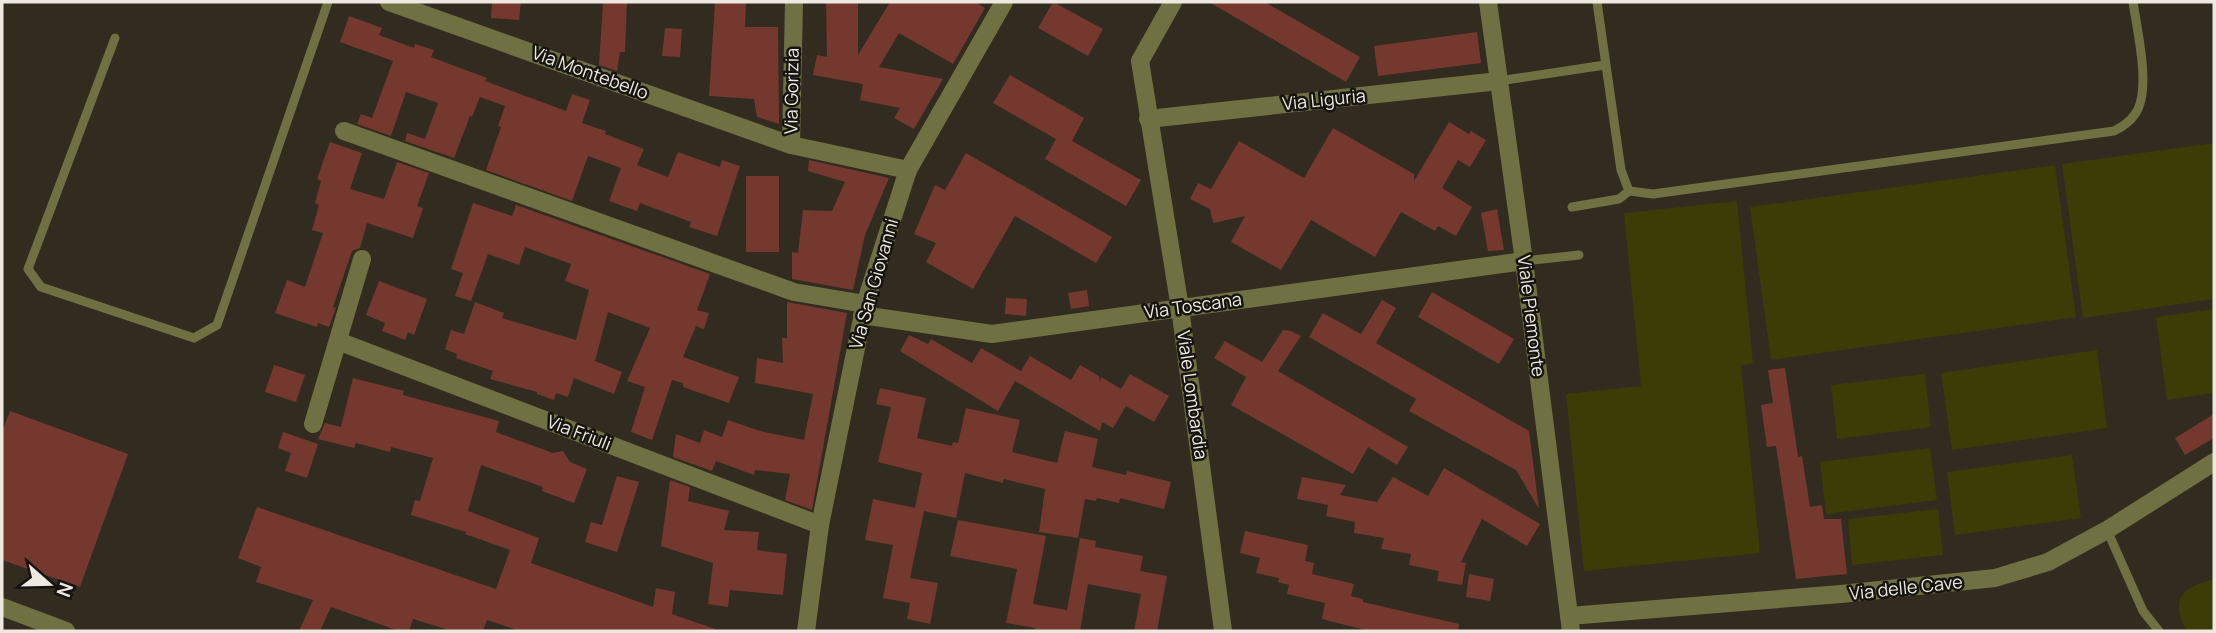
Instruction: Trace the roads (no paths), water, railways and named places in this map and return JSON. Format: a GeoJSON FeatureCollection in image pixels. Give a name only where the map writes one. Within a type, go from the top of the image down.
{"type":"FeatureCollection","features":[{"type":"Feature","properties":{"kind":"street","name":"Via Montebello"},"geometry":{"type":"LineString","coordinates":[[389,2],[791,145]]}},
{"type":"Feature","properties":{"kind":"street","name":"Via Gorizia"},"geometry":{"type":"LineString","coordinates":[[794,2],[791,145],[908,170]]}},
{"type":"Feature","properties":{"kind":"street","name":"Via San Giovanni"},"geometry":{"type":"LineString","coordinates":[[806,631],[820,525],[864,309],[908,170],[1004,2]]}},
{"type":"Feature","properties":{"kind":"street","name":"Viale Lombardia"},"geometry":{"type":"LineString","coordinates":[[1172,2],[1140,61],[1180,308],[1223,631]]}},
{"type":"Feature","properties":{"kind":"street","name":"Viale Piemonte"},"geometry":{"type":"LineString","coordinates":[[1488,2],[1570,624]]}},
{"type":"Feature","properties":{"kind":"street","name":"Via Liguria"},"geometry":{"type":"LineString","coordinates":[[1148,120],[1499,81]]}},
{"type":"Feature","properties":{"kind":"street","name":"Via Toscana"},"geometry":{"type":"LineString","coordinates":[[344,131],[794,292],[864,309],[992,334],[1524,261]]}},
{"type":"Feature","properties":{"kind":"street"},"geometry":{"type":"LineString","coordinates":[[313,424],[362,259]]}},
{"type":"Feature","properties":{"kind":"street","name":"Via Friuli"},"geometry":{"type":"LineString","coordinates":[[338,341],[820,525]]}},
{"type":"Feature","properties":{"kind":"street","name":"Via delle Cave"},"geometry":{"type":"LineString","coordinates":[[1570,624],[1995,578],[2048,562],[2107,530],[2214,462]]}},
{"type":"Feature","properties":{"kind":"street"},"geometry":{"type":"LineString","coordinates":[[2,607],[66,631]]}},
{"type":"Feature","properties":{"kind":"lane"},"geometry":{"type":"LineString","coordinates":[[115,38],[28,269],[41,287],[194,338],[217,325],[328,2]]}},
{"type":"Feature","properties":{"kind":"lane"},"geometry":{"type":"LineString","coordinates":[[1597,2],[1621,170],[1629,191]]}},
{"type":"Feature","properties":{"kind":"lane"},"geometry":{"type":"LineString","coordinates":[[1572,207],[1619,199],[1629,191],[1653,194],[2114,131],[2132,119],[2142,100],[2143,86],[2133,2]]}},
{"type":"Feature","properties":{"kind":"lane"},"geometry":{"type":"LineString","coordinates":[[1499,81],[1605,65]]}},
{"type":"Feature","properties":{"kind":"lane"},"geometry":{"type":"LineString","coordinates":[[1524,261],[1579,255]]}},
{"type":"Feature","properties":{"kind":"lane"},"geometry":{"type":"LineString","coordinates":[[2107,530],[2143,611],[2159,631]]}}]}
